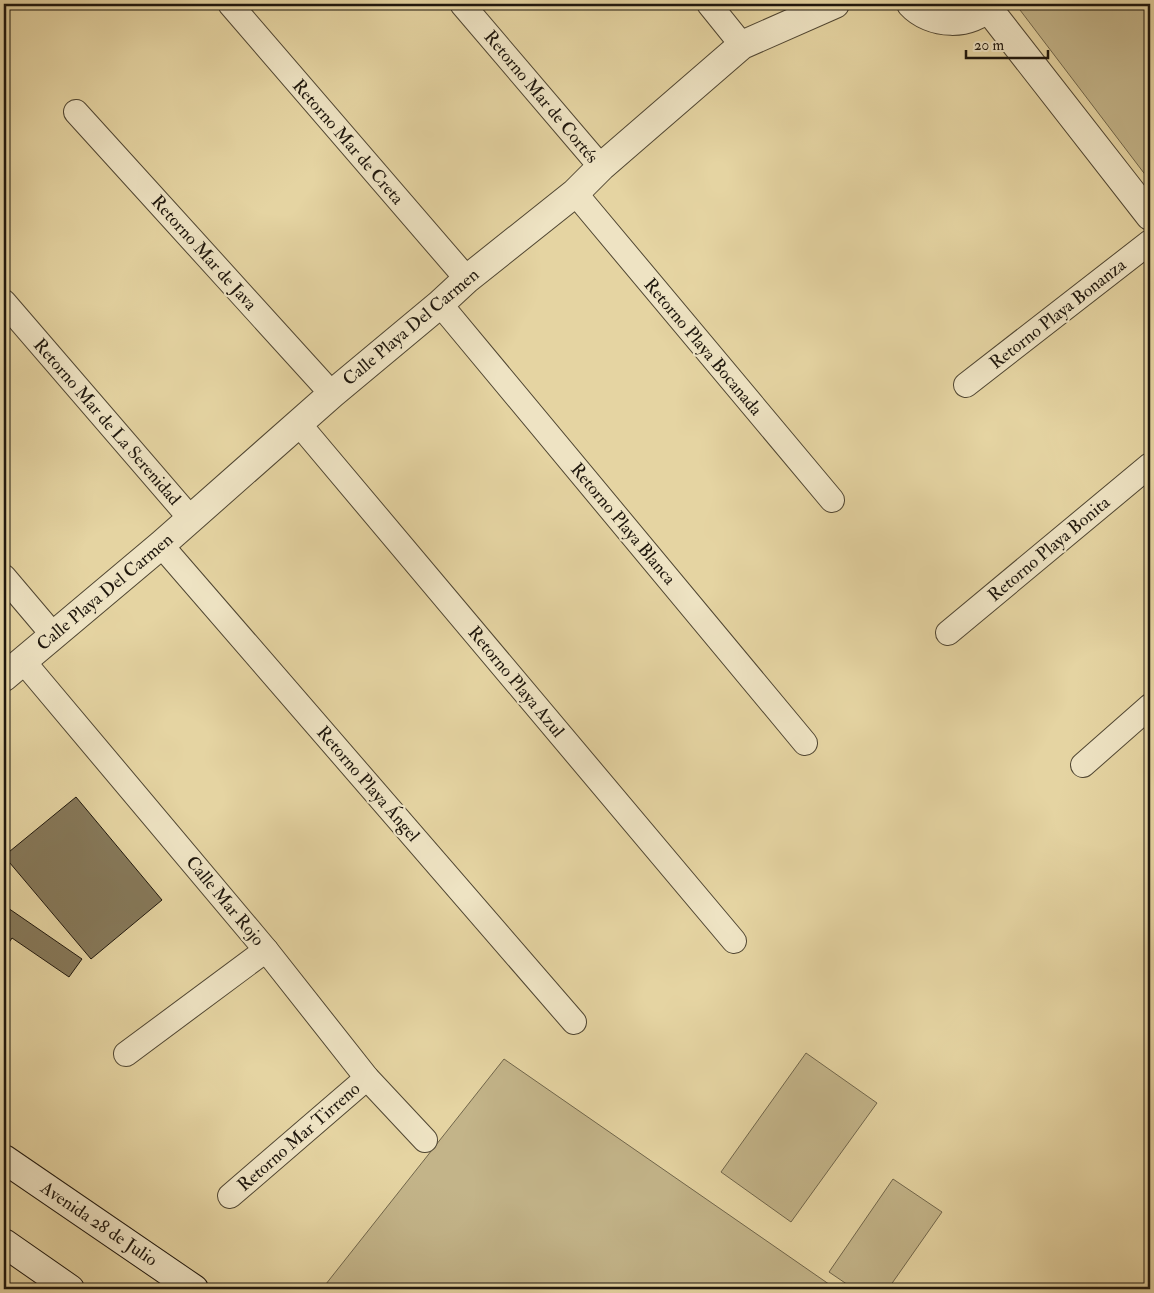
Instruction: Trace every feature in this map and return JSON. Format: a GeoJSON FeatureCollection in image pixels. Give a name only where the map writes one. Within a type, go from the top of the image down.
{"type":"FeatureCollection","features":[{"type":"Feature","properties":{"kind":"street","name":"Retorno Mar de Creta"},"geometry":{"type":"LineString","coordinates":[[230,4],[466,280]]}},
{"type":"Feature","properties":{"kind":"street","name":"Retorno Mar de Cortés"},"geometry":{"type":"LineString","coordinates":[[462,4],[601,167]]}},
{"type":"Feature","properties":{"kind":"street"},"geometry":{"type":"LineString","coordinates":[[709,4],[742,45]]}},
{"type":"Feature","properties":{"kind":"street","name":"Calle Playa Del Carmen"},"geometry":{"type":"LineString","coordinates":[[14,669],[161,546],[332,394],[466,280],[575,193],[601,167],[742,45],[835,4]]}},
{"type":"Feature","properties":{"kind":"street"},"geometry":{"type":"LineString","coordinates":[[911,4],[932,18],[952,22],[970,18],[988,6],[1150,216]]}},
{"type":"Feature","properties":{"kind":"street","name":"Retorno Mar de Java"},"geometry":{"type":"LineString","coordinates":[[76,112],[332,394]]}},
{"type":"Feature","properties":{"kind":"street","name":"Retorno Playa Bocanada"},"geometry":{"type":"LineString","coordinates":[[575,193],[832,500]]}},
{"type":"Feature","properties":{"kind":"street","name":"Retorno Playa Bonanza"},"geometry":{"type":"LineString","coordinates":[[966,385],[1150,242]]}},
{"type":"Feature","properties":{"kind":"street","name":"Retorno Mar de La Serenidad"},"geometry":{"type":"LineString","coordinates":[[4,302],[191,519]]}},
{"type":"Feature","properties":{"kind":"street","name":"Retorno Playa Blanca"},"geometry":{"type":"LineString","coordinates":[[440,304],[805,743]]}},
{"type":"Feature","properties":{"kind":"street","name":"Retorno Playa Azul"},"geometry":{"type":"LineString","coordinates":[[299,424],[734,941]]}},
{"type":"Feature","properties":{"kind":"street","name":"Retorno Playa Bonita"},"geometry":{"type":"LineString","coordinates":[[948,633],[1150,465]]}},
{"type":"Feature","properties":{"kind":"street","name":"Retorno Playa Ángel"},"geometry":{"type":"LineString","coordinates":[[161,546],[574,1022]]}},
{"type":"Feature","properties":{"kind":"street"},"geometry":{"type":"LineString","coordinates":[[4,577],[54,636]]}},
{"type":"Feature","properties":{"kind":"street","name":"Calle Mar Rojo"},"geometry":{"type":"LineString","coordinates":[[14,669],[266,950],[368,1078],[425,1140]]}},
{"type":"Feature","properties":{"kind":"street"},"geometry":{"type":"LineString","coordinates":[[1083,765],[1150,706]]}},
{"type":"Feature","properties":{"kind":"street"},"geometry":{"type":"LineString","coordinates":[[126,1054],[266,950]]}},
{"type":"Feature","properties":{"kind":"street","name":"Retorno Mar Tirreno"},"geometry":{"type":"LineString","coordinates":[[230,1196],[368,1078]]}},
{"type":"Feature","properties":{"kind":"street","name":"Avenida 28 de Julio"},"geometry":{"type":"LineString","coordinates":[[4,1158],[194,1289]]}},
{"type":"Feature","properties":{"kind":"street"},"geometry":{"type":"LineString","coordinates":[[4,1244],[70,1289]]}},
{"type":"Feature","properties":{"kind":"shaded area"},"geometry":{"type":"Polygon","coordinates":[[[1018,4],[1150,4],[1150,181],[1020,10],[1018,4]]]}},
{"type":"Feature","properties":{"kind":"shaded area"},"geometry":{"type":"Polygon","coordinates":[[[806,1053],[877,1103],[791,1222],[721,1172],[806,1053]]]}},
{"type":"Feature","properties":{"kind":"shaded area"},"geometry":{"type":"Polygon","coordinates":[[[504,1059],[836,1289],[322,1289],[504,1059]]]}},
{"type":"Feature","properties":{"kind":"shaded area"},"geometry":{"type":"Polygon","coordinates":[[[893,1179],[942,1212],[888,1289],[854,1289],[829,1272],[893,1179]]]}},
{"type":"Feature","properties":{"kind":"building"},"geometry":{"type":"Polygon","coordinates":[[[76,797],[162,900],[91,959],[4,856],[76,797]]]}},
{"type":"Feature","properties":{"kind":"building"},"geometry":{"type":"Polygon","coordinates":[[[8,908],[82,959],[69,977],[12,938],[4,950],[4,914],[8,908]]]}}]}
